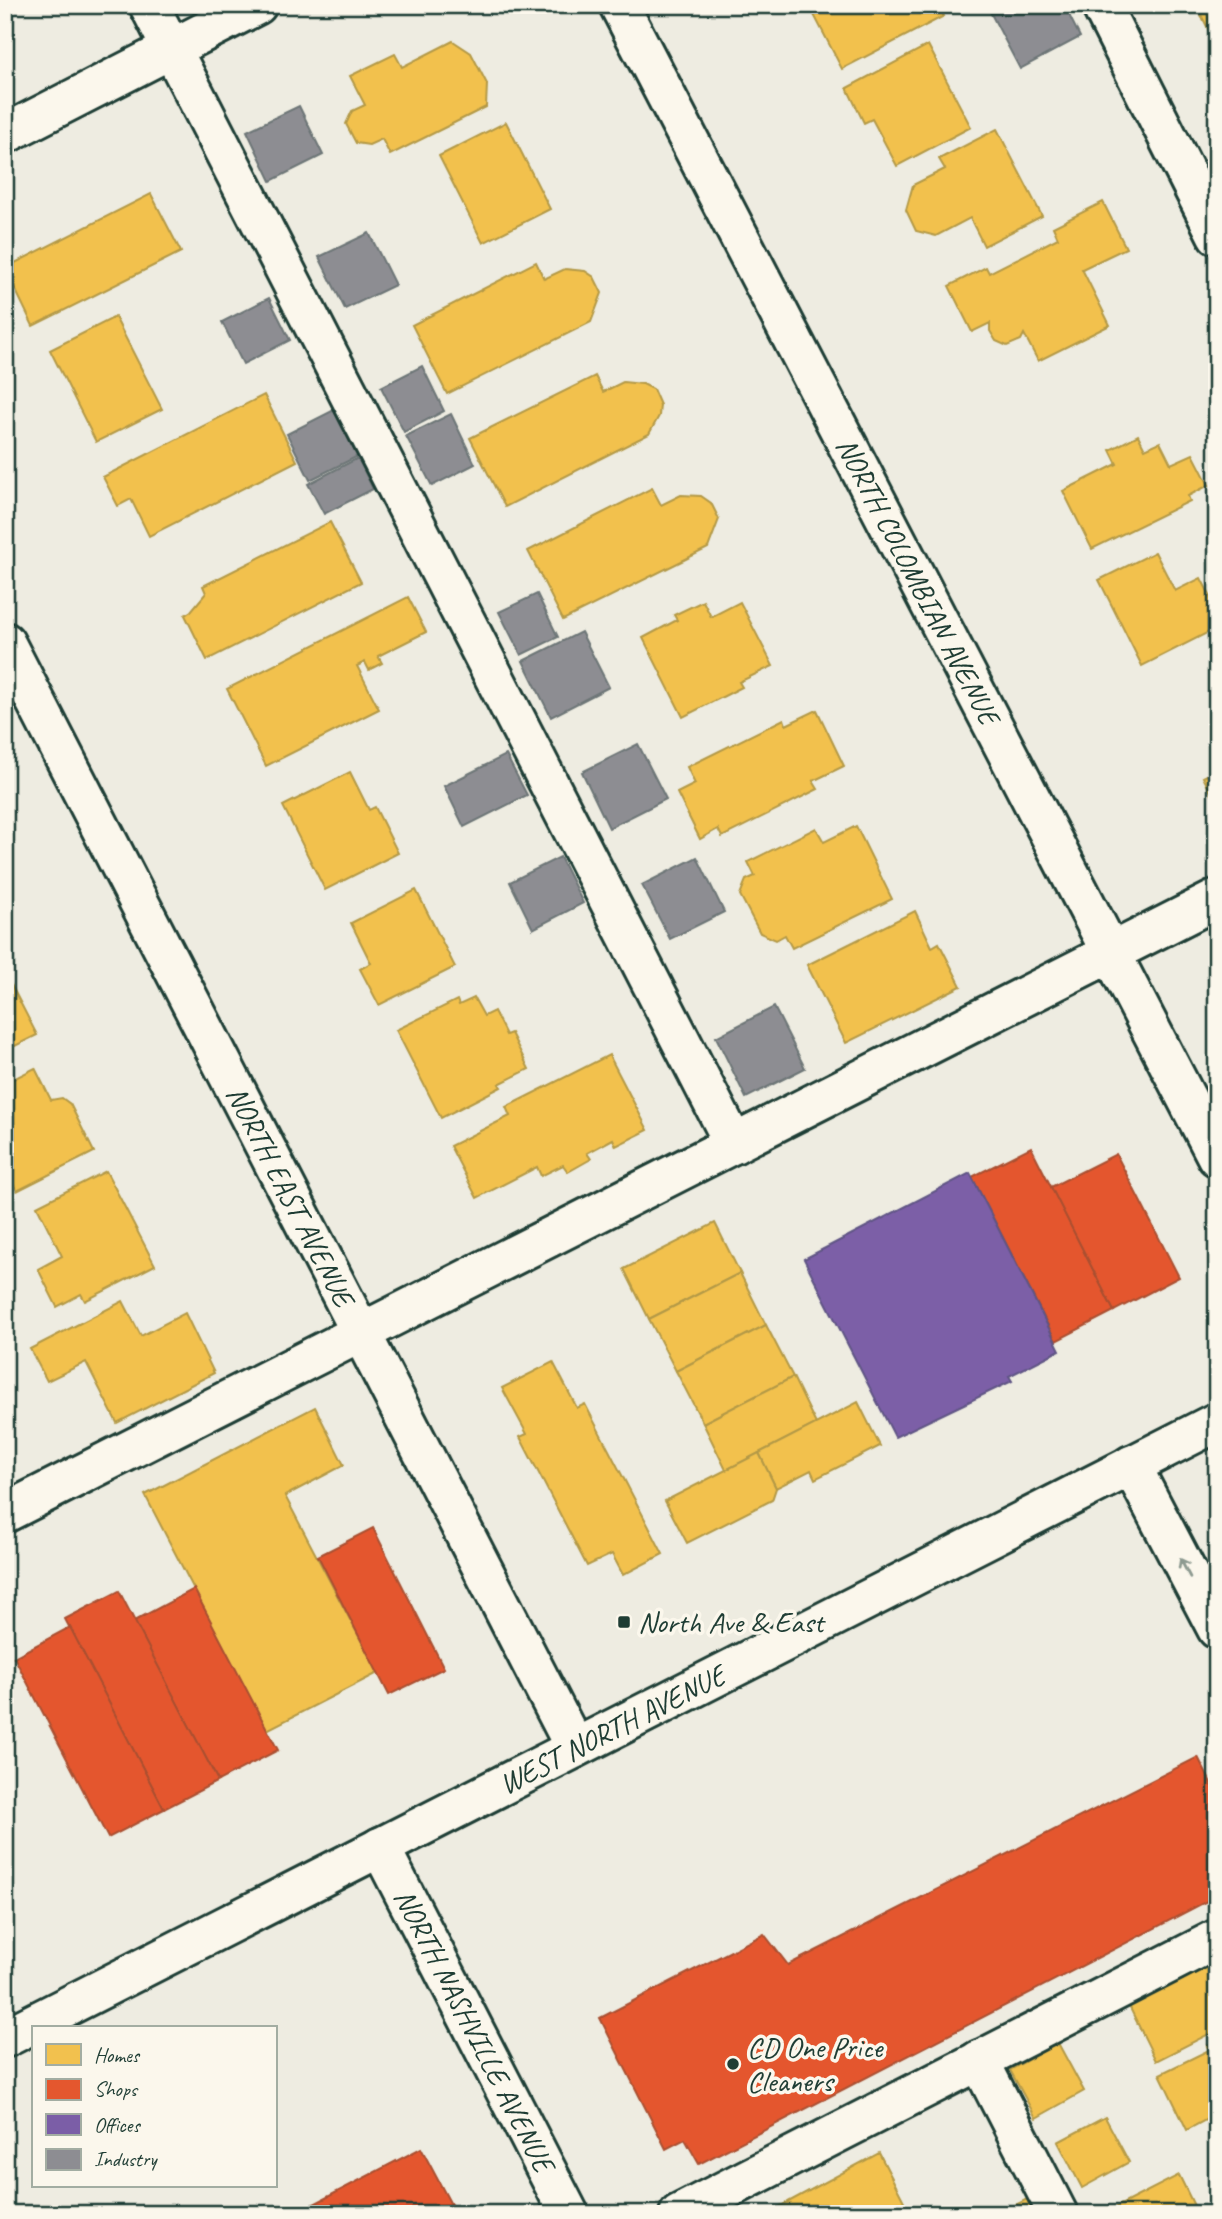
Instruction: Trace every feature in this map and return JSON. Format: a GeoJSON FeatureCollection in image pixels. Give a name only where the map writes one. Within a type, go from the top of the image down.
{"type":"FeatureCollection","features":[{"type":"Feature","properties":{"kind":"street"},"geometry":{"type":"LineString","coordinates":[[149,5],[734,1144]]}},
{"type":"Feature","properties":{"kind":"street"},"geometry":{"type":"LineString","coordinates":[[5,134],[257,5]]}},
{"type":"Feature","properties":{"kind":"street","name":"NORTH COLOMBIAN AVENUE"},"geometry":{"type":"LineString","coordinates":[[619,5],[1217,1157]]}},
{"type":"Feature","properties":{"kind":"street"},"geometry":{"type":"LineString","coordinates":[[1101,5],[1217,235]]}},
{"type":"Feature","properties":{"kind":"street","name":"NORTH EAST AVENUE"},"geometry":{"type":"LineString","coordinates":[[5,642],[575,1748]]}},
{"type":"Feature","properties":{"kind":"street"},"geometry":{"type":"LineString","coordinates":[[5,1513],[1217,899]]}},
{"type":"Feature","properties":{"kind":"street","name":"WEST NORTH AVENUE"},"geometry":{"type":"LineString","coordinates":[[5,2038],[1217,1422]]}},
{"type":"Feature","properties":{"kind":"street"},"geometry":{"type":"LineString","coordinates":[[1131,1465],[1217,1629]]}},
{"type":"Feature","properties":{"kind":"street","name":"NORTH NASHVILLE AVENUE"},"geometry":{"type":"LineString","coordinates":[[380,1847],[569,2214]]}},
{"type":"Feature","properties":{"kind":"street"},"geometry":{"type":"LineString","coordinates":[[679,2214],[1217,1939]]}},
{"type":"Feature","properties":{"kind":"street"},"geometry":{"type":"LineString","coordinates":[[979,2060],[1058,2214]]}},
{"type":"Feature","properties":{"kind":"building: Homes"},"geometry":{"type":"Polygon","coordinates":[[[809,5],[938,5],[944,16],[842,69],[809,5]]]}},
{"type":"Feature","properties":{"kind":"building: Homes"},"geometry":{"type":"Polygon","coordinates":[[[1196,5],[1217,5],[1217,46],[1196,5]]]}},
{"type":"Feature","properties":{"kind":"building: Homes"},"geometry":{"type":"Polygon","coordinates":[[[453,41],[471,53],[487,84],[486,107],[390,155],[382,139],[369,145],[356,143],[346,124],[352,111],[365,105],[350,76],[395,54],[402,67],[453,41]]]}},
{"type":"Feature","properties":{"kind":"building: Homes"},"geometry":{"type":"Polygon","coordinates":[[[928,45],[971,127],[897,166],[872,119],[864,123],[847,88],[928,45]]]}},
{"type":"Feature","properties":{"kind":"building: Homes"},"geometry":{"type":"Polygon","coordinates":[[[506,122],[550,209],[483,243],[439,156],[506,122]]]}},
{"type":"Feature","properties":{"kind":"building: Homes"},"geometry":{"type":"Polygon","coordinates":[[[997,129],[1042,216],[984,246],[970,218],[936,236],[916,231],[906,210],[913,185],[945,169],[939,159],[997,129]]]}},
{"type":"Feature","properties":{"kind":"building: Homes"},"geometry":{"type":"Polygon","coordinates":[[[151,194],[181,252],[33,326],[5,268],[151,194]]]}},
{"type":"Feature","properties":{"kind":"building: Homes"},"geometry":{"type":"Polygon","coordinates":[[[1103,202],[1126,248],[1082,269],[1110,325],[1038,361],[1024,334],[1021,340],[1007,346],[996,341],[990,331],[990,323],[972,332],[949,286],[986,267],[989,273],[1058,238],[1053,227],[1103,202]]]}},
{"type":"Feature","properties":{"kind":"building: Homes"},"geometry":{"type":"Polygon","coordinates":[[[536,262],[544,279],[565,269],[585,271],[594,277],[602,293],[591,322],[447,394],[412,325],[536,262]]]}},
{"type":"Feature","properties":{"kind":"building: Homes"},"geometry":{"type":"Polygon","coordinates":[[[115,317],[162,409],[96,442],[50,350],[115,317]]]}},
{"type":"Feature","properties":{"kind":"building: Homes"},"geometry":{"type":"Polygon","coordinates":[[[595,376],[603,392],[623,382],[643,384],[653,389],[660,405],[659,416],[649,434],[505,507],[470,438],[595,376]]]}},
{"type":"Feature","properties":{"kind":"building: Homes"},"geometry":{"type":"Polygon","coordinates":[[[264,395],[297,461],[149,536],[131,499],[118,506],[103,477],[264,395]]]}},
{"type":"Feature","properties":{"kind":"building: Homes"},"geometry":{"type":"Polygon","coordinates":[[[1138,435],[1145,449],[1160,442],[1171,464],[1193,454],[1209,485],[1188,496],[1190,501],[1092,549],[1063,491],[1117,464],[1110,450],[1138,435]]]}},
{"type":"Feature","properties":{"kind":"building: Homes"},"geometry":{"type":"Polygon","coordinates":[[[652,488],[661,505],[681,495],[701,496],[711,503],[719,519],[708,548],[563,620],[528,551],[652,488]]]}},
{"type":"Feature","properties":{"kind":"building: Homes"},"geometry":{"type":"Polygon","coordinates":[[[330,522],[361,582],[207,660],[185,615],[206,593],[203,586],[330,522]]]}},
{"type":"Feature","properties":{"kind":"building: Homes"},"geometry":{"type":"Polygon","coordinates":[[[1155,552],[1175,591],[1201,578],[1217,609],[1217,628],[1142,666],[1099,580],[1155,552]]]}},
{"type":"Feature","properties":{"kind":"building: Homes"},"geometry":{"type":"Polygon","coordinates":[[[408,597],[426,632],[378,656],[382,663],[369,670],[365,662],[357,666],[379,709],[266,766],[227,689],[408,597]]]}},
{"type":"Feature","properties":{"kind":"building: Homes"},"geometry":{"type":"Polygon","coordinates":[[[703,601],[711,617],[740,602],[773,666],[739,682],[742,687],[683,717],[643,638],[677,620],[674,615],[703,601]]]}},
{"type":"Feature","properties":{"kind":"building: Homes"},"geometry":{"type":"Polygon","coordinates":[[[817,710],[844,766],[813,781],[818,789],[722,837],[718,829],[700,839],[677,793],[695,784],[687,767],[784,719],[786,725],[817,710]]]}},
{"type":"Feature","properties":{"kind":"building: Homes"},"geometry":{"type":"Polygon","coordinates":[[[1217,770],[1217,804],[1203,777],[1217,770]]]}},
{"type":"Feature","properties":{"kind":"building: Homes"},"geometry":{"type":"Polygon","coordinates":[[[350,772],[369,810],[375,807],[398,853],[325,890],[283,806],[350,772]]]}},
{"type":"Feature","properties":{"kind":"building: Homes"},"geometry":{"type":"Polygon","coordinates":[[[856,826],[892,899],[792,948],[785,935],[776,940],[760,933],[740,895],[746,880],[755,876],[748,862],[816,828],[824,842],[856,826]]]}},
{"type":"Feature","properties":{"kind":"building: Homes"},"geometry":{"type":"Polygon","coordinates":[[[416,890],[455,967],[379,1005],[360,969],[371,963],[351,923],[416,890]]]}},
{"type":"Feature","properties":{"kind":"building: Homes"},"geometry":{"type":"Polygon","coordinates":[[[915,911],[932,947],[939,943],[961,986],[846,1043],[807,965],[915,911]]]}},
{"type":"Feature","properties":{"kind":"building: Homes"},"geometry":{"type":"Polygon","coordinates":[[[5,973],[37,1035],[5,1051],[5,973]]]}},
{"type":"Feature","properties":{"kind":"building: Homes"},"geometry":{"type":"Polygon","coordinates":[[[474,998],[484,1016],[494,1011],[506,1035],[511,1033],[529,1069],[499,1084],[501,1087],[441,1118],[396,1030],[457,1000],[459,1005],[474,998]]]}},
{"type":"Feature","properties":{"kind":"building: Homes"},"geometry":{"type":"Polygon","coordinates":[[[609,1055],[648,1130],[616,1146],[613,1139],[587,1153],[591,1159],[568,1172],[563,1165],[541,1176],[537,1167],[477,1198],[450,1146],[510,1116],[506,1107],[609,1055]]]}},
{"type":"Feature","properties":{"kind":"building: Homes"},"geometry":{"type":"Polygon","coordinates":[[[35,1068],[51,1100],[62,1098],[70,1104],[94,1152],[17,1191],[5,1169],[5,1083],[35,1068]]]}},
{"type":"Feature","properties":{"kind":"building: Homes"},"geometry":{"type":"Polygon","coordinates":[[[106,1171],[155,1265],[85,1301],[81,1294],[57,1307],[38,1269],[62,1256],[37,1206],[106,1171]]]}},
{"type":"Feature","properties":{"kind":"building: Homes"},"geometry":{"type":"Polygon","coordinates":[[[715,1223],[740,1273],[649,1319],[624,1269],[715,1223]]]}},
{"type":"Feature","properties":{"kind":"building: Homes"},"geometry":{"type":"Polygon","coordinates":[[[740,1273],[766,1325],[676,1371],[649,1319],[740,1273]]]}},
{"type":"Feature","properties":{"kind":"building: Homes"},"geometry":{"type":"Polygon","coordinates":[[[123,1301],[141,1336],[185,1313],[214,1373],[117,1423],[86,1362],[47,1381],[30,1349],[123,1301]]]}},
{"type":"Feature","properties":{"kind":"building: Homes"},"geometry":{"type":"Polygon","coordinates":[[[766,1325],[793,1377],[703,1423],[676,1371],[766,1325]]]}},
{"type":"Feature","properties":{"kind":"building: Homes"},"geometry":{"type":"Polygon","coordinates":[[[553,1362],[577,1408],[585,1404],[663,1554],[623,1575],[612,1554],[587,1566],[520,1437],[527,1434],[502,1388],[553,1362]]]}},
{"type":"Feature","properties":{"kind":"building: Homes"},"geometry":{"type":"Polygon","coordinates":[[[793,1377],[816,1424],[726,1470],[703,1423],[793,1377]]]}},
{"type":"Feature","properties":{"kind":"building: Homes"},"geometry":{"type":"Polygon","coordinates":[[[858,1402],[880,1446],[815,1479],[811,1470],[776,1488],[759,1453],[858,1402]]]}},
{"type":"Feature","properties":{"kind":"building: Homes"},"geometry":{"type":"Polygon","coordinates":[[[315,1407],[344,1465],[285,1496],[378,1673],[267,1730],[145,1495],[315,1407]]]}},
{"type":"Feature","properties":{"kind":"building: Homes"},"geometry":{"type":"Polygon","coordinates":[[[759,1453],[776,1488],[772,1500],[687,1543],[665,1501],[759,1453]]]}},
{"type":"Feature","properties":{"kind":"building: Homes"},"geometry":{"type":"Polygon","coordinates":[[[1217,1959],[1217,2030],[1156,2061],[1129,2006],[1217,1959]]]}},
{"type":"Feature","properties":{"kind":"building: Homes"},"geometry":{"type":"Polygon","coordinates":[[[1217,2041],[1217,2114],[1187,2130],[1160,2074],[1209,2050],[1207,2046],[1217,2041]]]}},
{"type":"Feature","properties":{"kind":"building: Homes"},"geometry":{"type":"Polygon","coordinates":[[[1058,2043],[1084,2091],[1036,2118],[1010,2070],[1058,2043]]]}},
{"type":"Feature","properties":{"kind":"building: Homes"},"geometry":{"type":"Polygon","coordinates":[[[1105,2117],[1129,2162],[1082,2188],[1058,2142],[1105,2117]]]}},
{"type":"Feature","properties":{"kind":"building: Homes"},"geometry":{"type":"Polygon","coordinates":[[[879,2153],[910,2213],[766,2214],[879,2153]]]}},
{"type":"Feature","properties":{"kind":"building: Homes"},"geometry":{"type":"Polygon","coordinates":[[[1179,2175],[1198,2214],[1103,2214],[1179,2175]]]}},
{"type":"Feature","properties":{"kind":"building: Homes"},"geometry":{"type":"Polygon","coordinates":[[[1027,2199],[1034,2214],[998,2214],[1027,2199]]]}},
{"type":"Feature","properties":{"kind":"building: Shops"},"geometry":{"type":"Polygon","coordinates":[[[1031,1147],[1114,1311],[1056,1341],[972,1177],[1031,1147]]]}},
{"type":"Feature","properties":{"kind":"building: Shops"},"geometry":{"type":"Polygon","coordinates":[[[1116,1154],[1179,1277],[1114,1311],[1051,1187],[1116,1154]]]}},
{"type":"Feature","properties":{"kind":"building: Shops"},"geometry":{"type":"Polygon","coordinates":[[[373,1528],[444,1668],[389,1695],[318,1556],[373,1528]]]}},
{"type":"Feature","properties":{"kind":"building: Shops"},"geometry":{"type":"Polygon","coordinates":[[[194,1589],[278,1750],[218,1781],[134,1621],[194,1589]]]}},
{"type":"Feature","properties":{"kind":"building: Shops"},"geometry":{"type":"Polygon","coordinates":[[[119,1591],[218,1781],[164,1809],[65,1619],[119,1591]]]}},
{"type":"Feature","properties":{"kind":"building: Shops"},"geometry":{"type":"Polygon","coordinates":[[[70,1627],[164,1809],[108,1838],[14,1657],[70,1627]]]}},
{"type":"Feature","properties":{"kind":"building: Shops"},"geometry":{"type":"Polygon","coordinates":[[[1198,1757],[1217,1795],[1217,1896],[699,2164],[685,2139],[666,2149],[600,2018],[764,1934],[788,1965],[1198,1757]]]}},
{"type":"Feature","properties":{"kind":"building: Shops"},"geometry":{"type":"Polygon","coordinates":[[[421,2148],[456,2214],[295,2214],[421,2148]]]}},
{"type":"Feature","properties":{"kind":"building: Offices"},"geometry":{"type":"Polygon","coordinates":[[[970,1173],[1060,1350],[1009,1376],[1012,1381],[895,1437],[804,1259],[970,1173]]]}},
{"type":"Feature","properties":{"kind":"building: Industry"},"geometry":{"type":"Polygon","coordinates":[[[993,5],[1064,5],[1080,37],[1020,69],[988,8],[993,5]]]}},
{"type":"Feature","properties":{"kind":"building: Industry"},"geometry":{"type":"Polygon","coordinates":[[[299,106],[323,155],[271,181],[247,131],[299,106]]]}},
{"type":"Feature","properties":{"kind":"building: Industry"},"geometry":{"type":"Polygon","coordinates":[[[1217,155],[1217,180],[1206,160],[1217,155]]]}},
{"type":"Feature","properties":{"kind":"building: Industry"},"geometry":{"type":"Polygon","coordinates":[[[369,233],[395,285],[345,309],[319,257],[369,233]]]}},
{"type":"Feature","properties":{"kind":"building: Industry"},"geometry":{"type":"Polygon","coordinates":[[[269,298],[290,340],[243,364],[222,322],[269,298]]]}},
{"type":"Feature","properties":{"kind":"building: Industry"},"geometry":{"type":"Polygon","coordinates":[[[422,366],[444,411],[404,432],[381,387],[422,366]]]}},
{"type":"Feature","properties":{"kind":"building: Industry"},"geometry":{"type":"Polygon","coordinates":[[[334,410],[358,456],[310,480],[287,434],[334,410]]]}},
{"type":"Feature","properties":{"kind":"building: Industry"},"geometry":{"type":"Polygon","coordinates":[[[451,414],[475,464],[432,486],[406,436],[451,414]]]}},
{"type":"Feature","properties":{"kind":"building: Industry"},"geometry":{"type":"Polygon","coordinates":[[[358,458],[373,489],[324,514],[308,484],[358,458]]]}},
{"type":"Feature","properties":{"kind":"building: Industry"},"geometry":{"type":"Polygon","coordinates":[[[537,594],[558,637],[521,655],[499,612],[537,594]]]}},
{"type":"Feature","properties":{"kind":"building: Industry"},"geometry":{"type":"Polygon","coordinates":[[[581,632],[609,687],[551,717],[523,661],[581,632]]]}},
{"type":"Feature","properties":{"kind":"building: Industry"},"geometry":{"type":"Polygon","coordinates":[[[638,744],[666,799],[609,828],[582,772],[638,744]]]}},
{"type":"Feature","properties":{"kind":"building: Industry"},"geometry":{"type":"Polygon","coordinates":[[[506,755],[527,795],[464,827],[444,786],[506,755]]]}},
{"type":"Feature","properties":{"kind":"building: Industry"},"geometry":{"type":"Polygon","coordinates":[[[560,857],[583,903],[533,929],[510,882],[560,857]]]}},
{"type":"Feature","properties":{"kind":"building: Industry"},"geometry":{"type":"Polygon","coordinates":[[[697,857],[724,912],[670,939],[642,885],[697,857]]]}},
{"type":"Feature","properties":{"kind":"building: Industry"},"geometry":{"type":"Polygon","coordinates":[[[774,1007],[805,1068],[746,1098],[716,1037],[774,1007]]]}},
{"type":"Feature","properties":{"kind":"place","name":"North Ave & East"},"geometry":{"type":"Point","coordinates":[624,1622]}},
{"type":"Feature","properties":{"kind":"place","name":"CD One Price Cleaners"},"geometry":{"type":"Point","coordinates":[733,2064]}}]}
